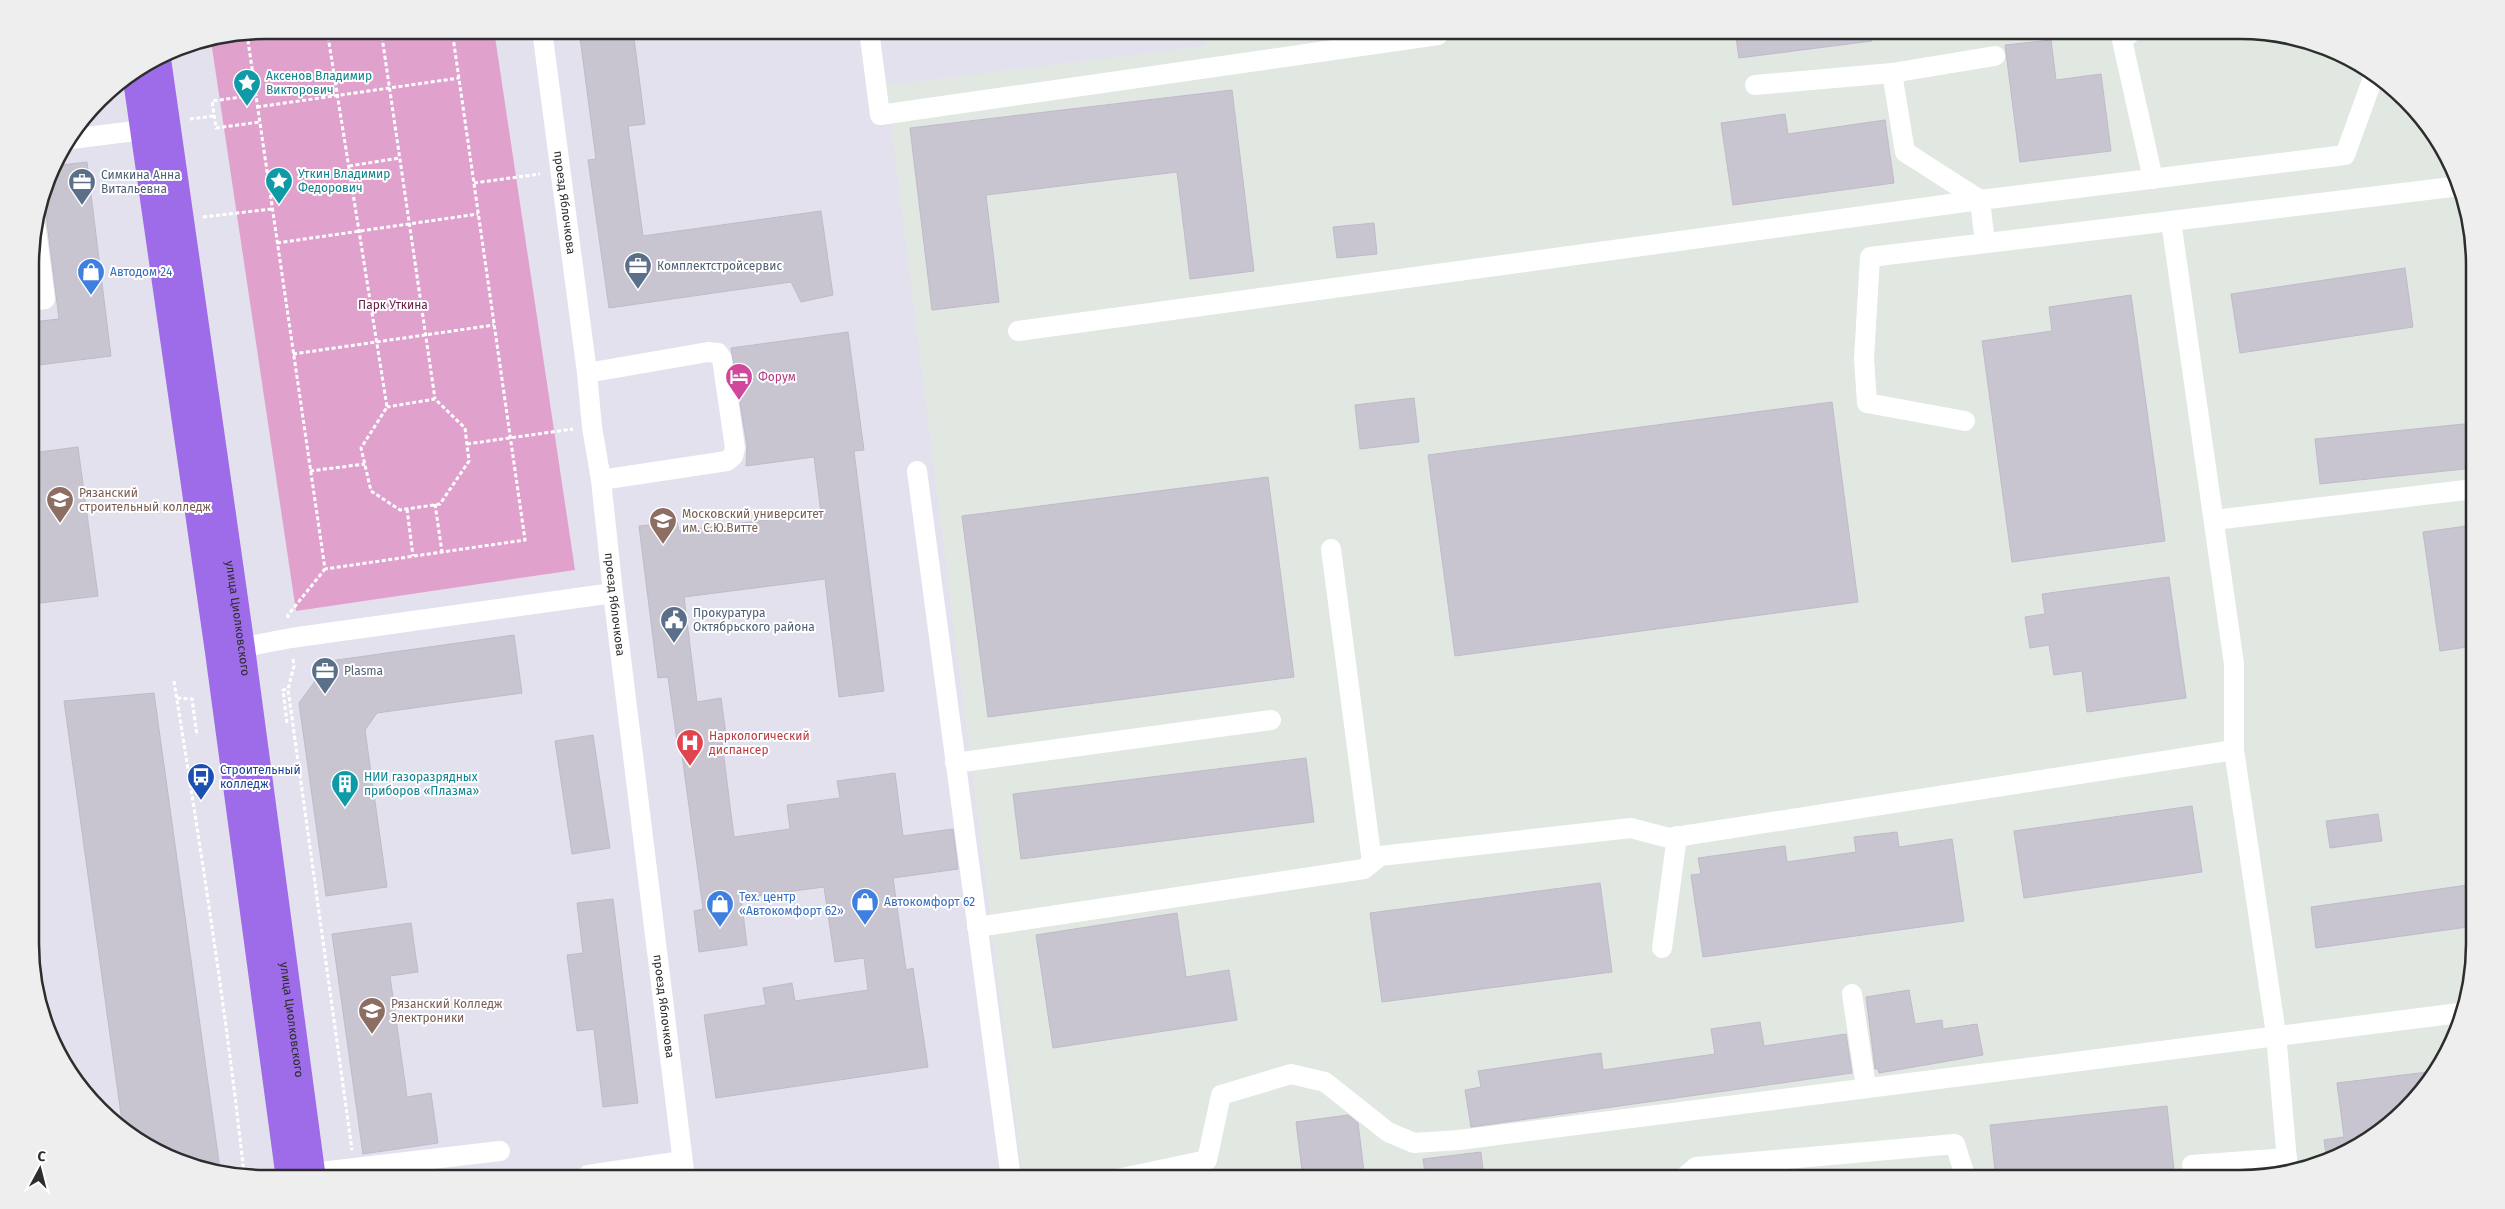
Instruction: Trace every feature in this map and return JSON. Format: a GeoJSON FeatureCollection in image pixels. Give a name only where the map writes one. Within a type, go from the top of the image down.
{"type":"FeatureCollection","features":[{"type":"Feature","properties":{"kind":"main road","name":"улица Циолковского"},"geometry":{"type":"LineString","coordinates":[[159,65],[180,220],[230,650],[303,1170]]}},
{"type":"Feature","properties":{"kind":"main road","name":"улица Циолковского"},"geometry":{"type":"LineString","coordinates":[[136,79],[142,130],[230,650]]}},
{"type":"Feature","properties":{"kind":"street","name":"проезд Яблочкова"},"geometry":{"type":"LineString","coordinates":[[543,39],[587,373],[592,427],[601,480],[613,593],[684,1170]]}},
{"type":"Feature","properties":{"kind":"street"},"geometry":{"type":"LineString","coordinates":[[870,39],[880,115],[1410,39]]}},
{"type":"Feature","properties":{"kind":"street"},"geometry":{"type":"LineString","coordinates":[[2123,39],[2153,179]]}},
{"type":"Feature","properties":{"kind":"street"},"geometry":{"type":"LineString","coordinates":[[1754,85],[1892,73],[1995,56]]}},
{"type":"Feature","properties":{"kind":"street"},"geometry":{"type":"LineString","coordinates":[[1892,73],[1906,152],[1980,200]]}},
{"type":"Feature","properties":{"kind":"street"},"geometry":{"type":"LineString","coordinates":[[1018,331],[1980,200],[2345,155],[2372,81]]}},
{"type":"Feature","properties":{"kind":"street"},"geometry":{"type":"LineString","coordinates":[[77,139],[142,130]]}},
{"type":"Feature","properties":{"kind":"street"},"geometry":{"type":"LineString","coordinates":[[1965,421],[1867,403],[1864,359],[1870,257],[2452,187]]}},
{"type":"Feature","properties":{"kind":"street"},"geometry":{"type":"LineString","coordinates":[[1980,200],[1985,243]]}},
{"type":"Feature","properties":{"kind":"street"},"geometry":{"type":"LineString","coordinates":[[2171,221],[2234,664],[2234,750],[2276,1034],[2287,1165],[2192,1166]]}},
{"type":"Feature","properties":{"kind":"street"},"geometry":{"type":"LineString","coordinates":[[39,252],[45,299],[39,300]]}},
{"type":"Feature","properties":{"kind":"street"},"geometry":{"type":"LineString","coordinates":[[587,373],[708,352],[718,353],[722,359],[735,448],[733,456],[727,461],[601,480]]}},
{"type":"Feature","properties":{"kind":"street"},"geometry":{"type":"LineString","coordinates":[[918,471],[1010,1170]]}},
{"type":"Feature","properties":{"kind":"street"},"geometry":{"type":"LineString","coordinates":[[2214,520],[2466,490]]}},
{"type":"Feature","properties":{"kind":"street"},"geometry":{"type":"LineString","coordinates":[[1331,549],[1372,862]]}},
{"type":"Feature","properties":{"kind":"street"},"geometry":{"type":"LineString","coordinates":[[230,650],[291,638],[613,593]]}},
{"type":"Feature","properties":{"kind":"street"},"geometry":{"type":"LineString","coordinates":[[955,763],[1271,720]]}},
{"type":"Feature","properties":{"kind":"street"},"geometry":{"type":"LineString","coordinates":[[977,927],[1364,869],[1380,856],[1631,828],[1669,838],[2234,750]]}},
{"type":"Feature","properties":{"kind":"street"},"geometry":{"type":"LineString","coordinates":[[1662,948],[1677,836]]}},
{"type":"Feature","properties":{"kind":"street"},"geometry":{"type":"LineString","coordinates":[[1852,994],[1866,1087]]}},
{"type":"Feature","properties":{"kind":"street"},"geometry":{"type":"LineString","coordinates":[[1160,1170],[1207,1160],[1221,1095],[1291,1074],[1324,1082],[1388,1132],[1414,1143],[1459,1140],[2276,1034],[2455,1013]]}},
{"type":"Feature","properties":{"kind":"street"},"geometry":{"type":"LineString","coordinates":[[1692,1170],[1696,1167],[1955,1144],[1963,1170]]}},
{"type":"Feature","properties":{"kind":"street"},"geometry":{"type":"LineString","coordinates":[[344,1170],[500,1151]]}},
{"type":"Feature","properties":{"kind":"path"},"geometry":{"type":"LineString","coordinates":[[248,39],[325,569]]}},
{"type":"Feature","properties":{"kind":"path"},"geometry":{"type":"LineString","coordinates":[[329,39],[387,407],[361,448],[371,491],[400,510],[406,510],[440,504],[469,461],[465,428],[434,400],[382,39]]}},
{"type":"Feature","properties":{"kind":"path"},"geometry":{"type":"LineString","coordinates":[[355,1168],[288,689],[294,666],[288,615],[325,569],[526,540],[453,39]]}},
{"type":"Feature","properties":{"kind":"path"},"geometry":{"type":"LineString","coordinates":[[258,107],[458,78]]}},
{"type":"Feature","properties":{"kind":"path"},"geometry":{"type":"LineString","coordinates":[[256,95],[212,101],[216,128],[260,122]]}},
{"type":"Feature","properties":{"kind":"path"},"geometry":{"type":"LineString","coordinates":[[349,166],[400,158]]}},
{"type":"Feature","properties":{"kind":"path"},"geometry":{"type":"LineString","coordinates":[[474,183],[559,171]]}},
{"type":"Feature","properties":{"kind":"path"},"geometry":{"type":"LineString","coordinates":[[180,220],[272,209]]}},
{"type":"Feature","properties":{"kind":"path"},"geometry":{"type":"LineString","coordinates":[[277,243],[478,214]]}},
{"type":"Feature","properties":{"kind":"path"},"geometry":{"type":"LineString","coordinates":[[293,354],[494,325]]}},
{"type":"Feature","properties":{"kind":"path"},"geometry":{"type":"LineString","coordinates":[[387,407],[434,400]]}},
{"type":"Feature","properties":{"kind":"path"},"geometry":{"type":"LineString","coordinates":[[467,444],[592,427]]}},
{"type":"Feature","properties":{"kind":"path"},"geometry":{"type":"LineString","coordinates":[[310,471],[365,464]]}},
{"type":"Feature","properties":{"kind":"path"},"geometry":{"type":"LineString","coordinates":[[435,504],[442,552]]}},
{"type":"Feature","properties":{"kind":"path"},"geometry":{"type":"LineString","coordinates":[[406,510],[413,556]]}},
{"type":"Feature","properties":{"kind":"path"},"geometry":{"type":"LineString","coordinates":[[174,680],[214,944],[243,1169]]}},
{"type":"Feature","properties":{"kind":"path"},"geometry":{"type":"LineString","coordinates":[[287,723],[283,690],[288,689]]}},
{"type":"Feature","properties":{"kind":"path"},"geometry":{"type":"LineString","coordinates":[[177,698],[192,699],[197,736]]}},
{"type":"Feature","properties":{"kind":"shaded area"},"geometry":{"type":"Polygon","coordinates":[[[1204,39],[2255,39],[2299,46],[2327,56],[2366,77],[2389,95],[2419,127],[2443,165],[2459,206],[2466,250],[2466,959],[2459,1003],[2449,1031],[2428,1070],[2410,1093],[2378,1123],[2340,1147],[2299,1163],[2255,1170],[1022,1170],[886,85],[1205,46],[1204,39]]]}},
{"type":"Feature","properties":{"kind":"green space","name":"Парк Уткина"},"geometry":{"type":"Polygon","coordinates":[[[250,39],[495,39],[575,570],[296,611],[212,45],[250,39]]]}},
{"type":"Feature","properties":{"kind":"building"},"geometry":{"type":"Polygon","coordinates":[[[580,39],[634,39],[645,124],[628,126],[643,236],[821,211],[833,295],[801,302],[791,282],[609,308],[588,160],[596,159],[580,39]]]}},
{"type":"Feature","properties":{"kind":"building"},"geometry":{"type":"Polygon","coordinates":[[[1736,39],[1872,39],[1872,41],[1739,58],[1736,39]]]}},
{"type":"Feature","properties":{"kind":"building"},"geometry":{"type":"Polygon","coordinates":[[[2051,40],[2056,80],[2101,74],[2111,151],[2020,162],[2005,45],[2051,40]]]}},
{"type":"Feature","properties":{"kind":"building"},"geometry":{"type":"Polygon","coordinates":[[[1232,90],[1254,271],[1190,279],[1177,172],[986,195],[999,302],[932,310],[910,128],[1232,90]]]}},
{"type":"Feature","properties":{"kind":"building"},"geometry":{"type":"Polygon","coordinates":[[[1785,114],[1788,134],[1885,120],[1894,183],[1733,205],[1721,123],[1785,114]]]}},
{"type":"Feature","properties":{"kind":"building"},"geometry":{"type":"Polygon","coordinates":[[[87,162],[111,356],[39,365],[39,321],[59,319],[45,209],[62,165],[87,162]]]}},
{"type":"Feature","properties":{"kind":"building"},"geometry":{"type":"Polygon","coordinates":[[[1374,223],[1377,254],[1337,258],[1333,227],[1374,223]]]}},
{"type":"Feature","properties":{"kind":"building"},"geometry":{"type":"Polygon","coordinates":[[[2405,268],[2413,327],[2240,353],[2231,294],[2405,268]]]}},
{"type":"Feature","properties":{"kind":"building"},"geometry":{"type":"Polygon","coordinates":[[[2131,295],[2165,541],[2012,562],[1982,341],[2052,331],[2049,307],[2131,295]]]}},
{"type":"Feature","properties":{"kind":"building"},"geometry":{"type":"Polygon","coordinates":[[[848,332],[864,450],[854,451],[884,691],[839,697],[825,579],[684,597],[697,702],[721,698],[727,742],[722,742],[734,837],[790,829],[787,805],[840,798],[837,781],[895,773],[903,836],[953,829],[958,869],[893,878],[906,970],[913,968],[928,1067],[716,1098],[704,1015],[766,1005],[763,988],[792,983],[795,1001],[868,990],[864,958],[835,962],[824,887],[741,898],[747,945],[699,952],[694,911],[703,909],[681,748],[678,748],[668,677],[658,678],[639,526],[677,522],[679,531],[821,513],[814,457],[746,466],[747,446],[731,348],[848,332]]]}},
{"type":"Feature","properties":{"kind":"building"},"geometry":{"type":"Polygon","coordinates":[[[1414,398],[1419,442],[1360,449],[1355,405],[1414,398]]]}},
{"type":"Feature","properties":{"kind":"building"},"geometry":{"type":"Polygon","coordinates":[[[1832,402],[1858,602],[1455,656],[1428,455],[1832,402]]]}},
{"type":"Feature","properties":{"kind":"building"},"geometry":{"type":"Polygon","coordinates":[[[2466,424],[2466,469],[2320,484],[2315,439],[2466,424]]]}},
{"type":"Feature","properties":{"kind":"building","name":"Рязанский строительный колледж"},"geometry":{"type":"Polygon","coordinates":[[[78,447],[98,596],[39,603],[39,452],[78,447]]]}},
{"type":"Feature","properties":{"kind":"building"},"geometry":{"type":"Polygon","coordinates":[[[1268,477],[1294,677],[988,717],[962,516],[1268,477]]]}},
{"type":"Feature","properties":{"kind":"building"},"geometry":{"type":"Polygon","coordinates":[[[2466,526],[2466,647],[2440,651],[2423,532],[2466,526]]]}},
{"type":"Feature","properties":{"kind":"building"},"geometry":{"type":"Polygon","coordinates":[[[2169,577],[2186,698],[2087,712],[2082,671],[2054,675],[2049,645],[2030,648],[2025,617],[2045,614],[2042,594],[2169,577]]]}},
{"type":"Feature","properties":{"kind":"building","name":"НИИ газоразрядных приборов «Плазма»"},"geometry":{"type":"Polygon","coordinates":[[[514,635],[522,693],[377,713],[365,730],[387,887],[326,896],[299,703],[330,661],[514,635]]]}},
{"type":"Feature","properties":{"kind":"building"},"geometry":{"type":"Polygon","coordinates":[[[154,693],[220,1166],[206,1163],[165,1147],[139,1132],[122,1119],[64,701],[154,693]]]}},
{"type":"Feature","properties":{"kind":"building"},"geometry":{"type":"Polygon","coordinates":[[[593,735],[610,848],[572,854],[555,741],[593,735]]]}},
{"type":"Feature","properties":{"kind":"building"},"geometry":{"type":"Polygon","coordinates":[[[1306,758],[1314,822],[1021,859],[1013,794],[1306,758]]]}},
{"type":"Feature","properties":{"kind":"building"},"geometry":{"type":"Polygon","coordinates":[[[2192,806],[2202,872],[2024,898],[2014,831],[2192,806]]]}},
{"type":"Feature","properties":{"kind":"building"},"geometry":{"type":"Polygon","coordinates":[[[2378,814],[2382,841],[2330,848],[2326,821],[2378,814]]]}},
{"type":"Feature","properties":{"kind":"building"},"geometry":{"type":"Polygon","coordinates":[[[1897,832],[1899,847],[1952,839],[1964,921],[1703,957],[1691,875],[1701,874],[1698,858],[1785,846],[1787,862],[1856,852],[1854,837],[1897,832]]]}},
{"type":"Feature","properties":{"kind":"building"},"geometry":{"type":"Polygon","coordinates":[[[1600,883],[1612,972],[1382,1002],[1370,913],[1600,883]]]}},
{"type":"Feature","properties":{"kind":"building"},"geometry":{"type":"Polygon","coordinates":[[[2466,885],[2466,927],[2316,948],[2311,907],[2466,885]]]}},
{"type":"Feature","properties":{"kind":"building"},"geometry":{"type":"Polygon","coordinates":[[[613,899],[638,1103],[603,1107],[594,1029],[577,1031],[567,955],[583,953],[577,903],[613,899]]]}},
{"type":"Feature","properties":{"kind":"building"},"geometry":{"type":"Polygon","coordinates":[[[1177,913],[1186,977],[1229,970],[1237,1020],[1053,1048],[1036,935],[1177,913]]]}},
{"type":"Feature","properties":{"kind":"building","name":"Рязанский Колледж Электроники"},"geometry":{"type":"Polygon","coordinates":[[[411,923],[418,972],[390,976],[407,1097],[431,1093],[438,1143],[363,1154],[332,934],[411,923]]]}},
{"type":"Feature","properties":{"kind":"building"},"geometry":{"type":"Polygon","coordinates":[[[1909,990],[1915,1024],[1942,1020],[1943,1029],[1977,1024],[1983,1055],[1879,1073],[1878,1069],[1875,1069],[1866,997],[1909,990]]]}},
{"type":"Feature","properties":{"kind":"building"},"geometry":{"type":"Polygon","coordinates":[[[1760,1022],[1764,1046],[1846,1034],[1852,1073],[1471,1127],[1465,1090],[1481,1087],[1478,1071],[1601,1053],[1603,1070],[1715,1054],[1711,1029],[1760,1022]]]}},
{"type":"Feature","properties":{"kind":"building"},"geometry":{"type":"Polygon","coordinates":[[[2426,1072],[2400,1104],[2378,1123],[2353,1140],[2326,1153],[2324,1140],[2344,1137],[2337,1083],[2426,1072]]]}},
{"type":"Feature","properties":{"kind":"building"},"geometry":{"type":"Polygon","coordinates":[[[2167,1106],[2174,1170],[1995,1170],[1990,1125],[2167,1106]]]}},
{"type":"Feature","properties":{"kind":"building"},"geometry":{"type":"Polygon","coordinates":[[[1348,1115],[1358,1123],[1364,1170],[1302,1170],[1296,1122],[1348,1115]]]}},
{"type":"Feature","properties":{"kind":"building"},"geometry":{"type":"Polygon","coordinates":[[[1481,1152],[1483,1170],[1425,1170],[1423,1159],[1481,1152]]]}},
{"type":"Feature","properties":{"kind":"place","name":"Аксенов Владимир Викторович"},"geometry":{"type":"Point","coordinates":[247,107]}},
{"type":"Feature","properties":{"kind":"place","name":"Уткин Владимир Федорович"},"geometry":{"type":"Point","coordinates":[279,205]}},
{"type":"Feature","properties":{"kind":"place","name":"Симкина Анна Витальевна"},"geometry":{"type":"Point","coordinates":[82,206]}},
{"type":"Feature","properties":{"kind":"place","name":"Комплектстройсервис"},"geometry":{"type":"Point","coordinates":[638,290]}},
{"type":"Feature","properties":{"kind":"place","name":"Автодом 24"},"geometry":{"type":"Point","coordinates":[91,296]}},
{"type":"Feature","properties":{"kind":"place","name":"Форум"},"geometry":{"type":"Point","coordinates":[739,401]}},
{"type":"Feature","properties":{"kind":"place","name":"Рязанский строительный колледж"},"geometry":{"type":"Point","coordinates":[60,524]}},
{"type":"Feature","properties":{"kind":"place","name":"Московский университет им. С.Ю.Витте"},"geometry":{"type":"Point","coordinates":[663,545]}},
{"type":"Feature","properties":{"kind":"place","name":"Прокуратура Октябрьского района"},"geometry":{"type":"Point","coordinates":[674,644]}},
{"type":"Feature","properties":{"kind":"place","name":"Plasma"},"geometry":{"type":"Point","coordinates":[325,695]}},
{"type":"Feature","properties":{"kind":"place","name":"Наркологический диспансер"},"geometry":{"type":"Point","coordinates":[690,767]}},
{"type":"Feature","properties":{"kind":"place","name":"Строительный колледж"},"geometry":{"type":"Point","coordinates":[201,801]}},
{"type":"Feature","properties":{"kind":"place","name":"НИИ газоразрядных приборов «Плазма»"},"geometry":{"type":"Point","coordinates":[345,808]}},
{"type":"Feature","properties":{"kind":"place","name":"Автокомфорт 62"},"geometry":{"type":"Point","coordinates":[865,926]}},
{"type":"Feature","properties":{"kind":"place","name":"Тех. центр «Автокомфорт 62»"},"geometry":{"type":"Point","coordinates":[720,928]}},
{"type":"Feature","properties":{"kind":"place","name":"Рязанский Колледж Электроники"},"geometry":{"type":"Point","coordinates":[372,1035]}}]}
